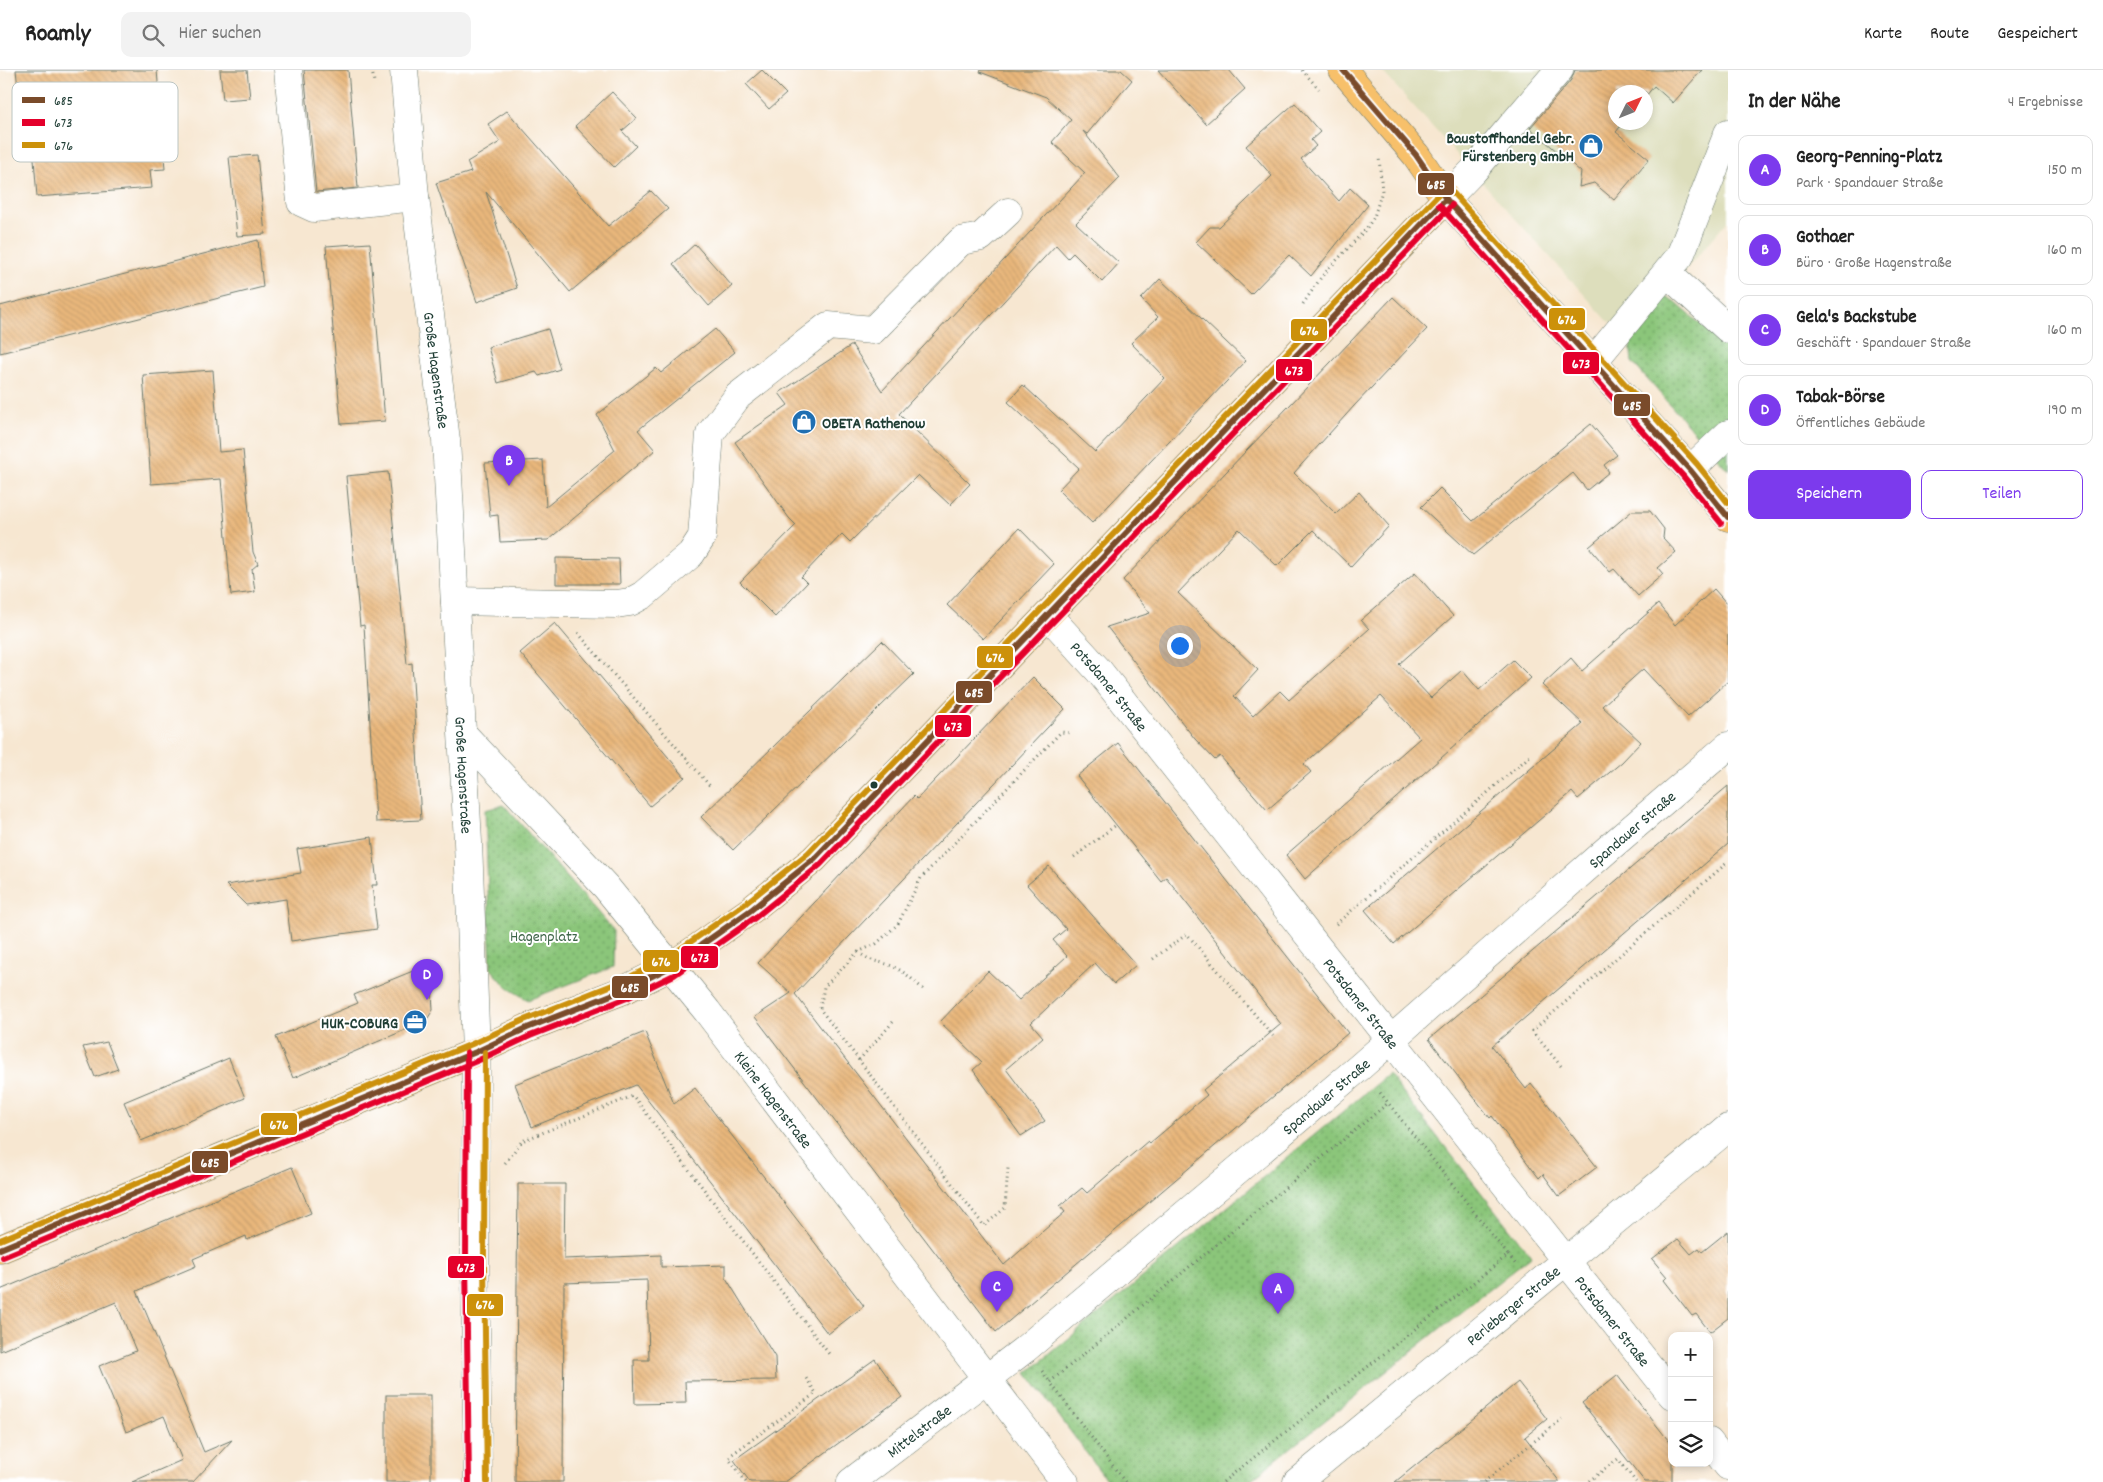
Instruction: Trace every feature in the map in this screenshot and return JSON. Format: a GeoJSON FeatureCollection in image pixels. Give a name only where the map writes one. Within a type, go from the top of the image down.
{"type":"FeatureCollection","features":[{"type":"Feature","properties":{"kind":"main road"},"geometry":{"type":"LineString","coordinates":[[1343,70],[1416,155],[1446,199],[1690,470],[1728,517]]}},
{"type":"Feature","properties":{"kind":"main road"},"geometry":{"type":"LineString","coordinates":[[0,1249],[476,1052],[527,1028],[624,990],[670,966],[736,921],[814,859],[1446,199]]}},
{"type":"Feature","properties":{"kind":"street"},"geometry":{"type":"LineString","coordinates":[[288,70],[301,202],[314,208],[415,197]]}},
{"type":"Feature","properties":{"kind":"street","name":"Große Hagenstraße"},"geometry":{"type":"LineString","coordinates":[[404,70],[415,197],[446,440],[462,734],[476,1052],[475,1259],[478,1482]]}},
{"type":"Feature","properties":{"kind":"street"},"geometry":{"type":"LineString","coordinates":[[1446,199],[1474,170],[1559,70]]}},
{"type":"Feature","properties":{"kind":"street"},"geometry":{"type":"LineString","coordinates":[[1593,362],[1680,256],[1728,133]]}},
{"type":"Feature","properties":{"kind":"street"},"geometry":{"type":"LineString","coordinates":[[455,601],[616,604],[630,602],[643,595],[691,554],[702,537],[710,434],[738,396],[828,326],[873,330],[961,241],[981,238],[1008,212]]}},
{"type":"Feature","properties":{"kind":"street"},"geometry":{"type":"LineString","coordinates":[[1667,273],[1728,329]]}},
{"type":"Feature","properties":{"kind":"street"},"geometry":{"type":"LineString","coordinates":[[1690,470],[1728,434]]}},
{"type":"Feature","properties":{"kind":"street","name":"Potsdamer Straße"},"geometry":{"type":"LineString","coordinates":[[1048,615],[1099,670],[1668,1390]]}},
{"type":"Feature","properties":{"kind":"street","name":"Kleine Hagenstraße"},"geometry":{"type":"LineString","coordinates":[[462,734],[606,888],[707,1011],[1065,1482]]}},
{"type":"Feature","properties":{"kind":"street","name":"Spandauer Straße"},"geometry":{"type":"LineString","coordinates":[[986,1378],[1025,1349],[1391,1039],[1728,746]]}},
{"type":"Feature","properties":{"kind":"street","name":"Perleberger Straße"},"geometry":{"type":"LineString","coordinates":[[1298,1482],[1728,1128]]}},
{"type":"Feature","properties":{"kind":"street","name":"Mittelstraße"},"geometry":{"type":"LineString","coordinates":[[851,1482],[986,1378]]}},
{"type":"Feature","properties":{"kind":"street"},"geometry":{"type":"LineString","coordinates":[[1713,1447],[1728,1466]]}},
{"type":"Feature","properties":{"kind":"path"},"geometry":{"type":"LineString","coordinates":[[554,604],[710,786]]}},
{"type":"Feature","properties":{"kind":"path"},"geometry":{"type":"LineString","coordinates":[[1008,1168],[1005,1208],[984,1226],[820,1008],[824,987],[858,952],[876,944],[898,924],[921,878],[1061,732],[1072,733]]}},
{"type":"Feature","properties":{"kind":"path"},"geometry":{"type":"LineString","coordinates":[[1315,942],[1531,755]]}},
{"type":"Feature","properties":{"kind":"path"},"geometry":{"type":"LineString","coordinates":[[1074,857],[1116,825]]}},
{"type":"Feature","properties":{"kind":"path"},"geometry":{"type":"LineString","coordinates":[[1561,1066],[1532,1032],[1728,862]]}},
{"type":"Feature","properties":{"kind":"path"},"geometry":{"type":"LineString","coordinates":[[1153,959],[1188,934],[1273,1036]]}},
{"type":"Feature","properties":{"kind":"path"},"geometry":{"type":"LineString","coordinates":[[858,952],[868,960],[900,970],[923,989]]}},
{"type":"Feature","properties":{"kind":"path"},"geometry":{"type":"LineString","coordinates":[[859,1060],[893,1022]]}},
{"type":"Feature","properties":{"kind":"path"},"geometry":{"type":"LineString","coordinates":[[504,1163],[522,1141],[633,1096],[829,1354]]}},
{"type":"Feature","properties":{"kind":"path"},"geometry":{"type":"LineString","coordinates":[[1125,1482],[1050,1382],[1388,1103],[1508,1255],[1223,1482]]}},
{"type":"Feature","properties":{"kind":"path"},"geometry":{"type":"LineString","coordinates":[[746,1482],[729,1459],[731,1455],[816,1393],[804,1375]]}},
{"type":"Feature","properties":{"kind":"path"},"geometry":{"type":"LineString","coordinates":[[1484,1482],[1562,1419]]}},
{"type":"Feature","properties":{"kind":"path"},"geometry":{"type":"LineString","coordinates":[[1589,1480],[1618,1459],[1636,1482]]}},
{"type":"Feature","properties":{"kind":"shaded area"},"geometry":{"type":"Polygon","coordinates":[[[1381,70],[1728,70],[1728,221],[1629,334],[1607,320],[1381,70]]]}},
{"type":"Feature","properties":{"kind":"green space"},"geometry":{"type":"Polygon","coordinates":[[[1663,296],[1675,302],[1728,348],[1728,470],[1632,362],[1629,334],[1663,296]]]}},
{"type":"Feature","properties":{"kind":"green space","name":"Hagenplatz"},"geometry":{"type":"Polygon","coordinates":[[[504,805],[614,931],[613,967],[528,1000],[508,988],[491,969],[485,810],[504,805]]]}},
{"type":"Feature","properties":{"kind":"green space"},"geometry":{"type":"Polygon","coordinates":[[[1388,1074],[1531,1256],[1248,1482],[1108,1482],[1027,1373],[1388,1074]]]}},
{"type":"Feature","properties":{"kind":"building"},"geometry":{"type":"Polygon","coordinates":[[[16,70],[157,70],[158,82],[17,82],[16,70]]]}},
{"type":"Feature","properties":{"kind":"building"},"geometry":{"type":"Polygon","coordinates":[[[220,70],[247,70],[250,98],[223,100],[220,70]]]}},
{"type":"Feature","properties":{"kind":"building"},"geometry":{"type":"Polygon","coordinates":[[[304,70],[348,70],[358,188],[316,192],[304,70]]]}},
{"type":"Feature","properties":{"kind":"building"},"geometry":{"type":"Polygon","coordinates":[[[762,70],[786,94],[769,109],[746,84],[762,70]]]}},
{"type":"Feature","properties":{"kind":"building"},"geometry":{"type":"Polygon","coordinates":[[[981,70],[1121,70],[1132,80],[1087,134],[1083,131],[1120,178],[1076,223],[1119,263],[1102,282],[1073,253],[1068,258],[1056,245],[899,414],[970,484],[950,505],[918,475],[850,542],[842,534],[801,577],[807,583],[775,617],[740,582],[796,525],[735,442],[788,405],[779,393],[852,345],[882,391],[1085,173],[1052,142],[1071,120],[1046,97],[980,72],[981,70]]]}},
{"type":"Feature","properties":{"kind":"building"},"geometry":{"type":"Polygon","coordinates":[[[1158,70],[1229,70],[1245,89],[1206,124],[1158,70]]]}},
{"type":"Feature","properties":{"kind":"building","name":"Baustoffhandel Gebr. Fürstenberg GmbH"},"geometry":{"type":"Polygon","coordinates":[[[1575,70],[1702,70],[1673,103],[1654,86],[1653,87],[1653,85],[1608,85],[1608,130],[1618,130],[1616,132],[1649,159],[1614,200],[1594,183],[1579,187],[1581,172],[1530,128],[1571,80],[1575,70]]]}},
{"type":"Feature","properties":{"kind":"building"},"geometry":{"type":"Polygon","coordinates":[[[612,92],[637,118],[622,131],[636,146],[614,167],[575,126],[612,92]]]}},
{"type":"Feature","properties":{"kind":"building"},"geometry":{"type":"Polygon","coordinates":[[[1295,103],[1320,132],[1311,140],[1316,146],[1301,159],[1339,201],[1350,188],[1368,205],[1311,276],[1289,255],[1251,294],[1196,242],[1210,227],[1219,227],[1272,176],[1246,146],[1295,103]]]}},
{"type":"Feature","properties":{"kind":"building"},"geometry":{"type":"Polygon","coordinates":[[[507,111],[608,226],[651,191],[668,209],[570,292],[486,192],[517,288],[477,302],[436,183],[471,172],[467,162],[500,142],[488,124],[507,111]]]}},
{"type":"Feature","properties":{"kind":"building"},"geometry":{"type":"Polygon","coordinates":[[[257,155],[265,234],[237,236],[229,157],[257,155]]]}},
{"type":"Feature","properties":{"kind":"building"},"geometry":{"type":"Polygon","coordinates":[[[34,162],[164,162],[165,169],[150,170],[152,188],[37,197],[34,162]]]}},
{"type":"Feature","properties":{"kind":"building"},"geometry":{"type":"Polygon","coordinates":[[[258,240],[263,287],[0,353],[0,306],[258,240]]]}},
{"type":"Feature","properties":{"kind":"building"},"geometry":{"type":"Polygon","coordinates":[[[370,243],[385,421],[341,424],[326,246],[370,243]]]}},
{"type":"Feature","properties":{"kind":"building"},"geometry":{"type":"Polygon","coordinates":[[[695,244],[732,286],[709,306],[673,264],[695,244]]]}},
{"type":"Feature","properties":{"kind":"building"},"geometry":{"type":"Polygon","coordinates":[[[1160,279],[1246,361],[1092,523],[1058,490],[1079,468],[1008,402],[1023,385],[1095,452],[1165,378],[1131,343],[1158,317],[1141,299],[1160,279]]]}},
{"type":"Feature","properties":{"kind":"building"},"geometry":{"type":"Polygon","coordinates":[[[1393,297],[1427,329],[1294,473],[1336,514],[1359,492],[1389,526],[1351,567],[1313,530],[1277,566],[1239,529],[1178,593],[1258,670],[1234,696],[1253,716],[1280,691],[1289,700],[1369,629],[1361,620],[1415,573],[1453,616],[1399,664],[1431,698],[1462,670],[1479,690],[1513,660],[1531,678],[1305,879],[1286,855],[1420,738],[1381,696],[1304,764],[1311,772],[1267,810],[1220,756],[1215,760],[1195,739],[1107,627],[1150,613],[1123,580],[1393,297]]]}},
{"type":"Feature","properties":{"kind":"building"},"geometry":{"type":"Polygon","coordinates":[[[548,329],[560,369],[539,376],[536,372],[498,383],[488,347],[548,329]]]}},
{"type":"Feature","properties":{"kind":"building"},"geometry":{"type":"Polygon","coordinates":[[[715,329],[735,352],[638,430],[655,450],[548,540],[500,542],[498,515],[490,516],[485,463],[543,460],[546,507],[615,450],[597,415],[656,368],[661,373],[715,329]]]}},
{"type":"Feature","properties":{"kind":"building"},"geometry":{"type":"Polygon","coordinates":[[[213,370],[219,452],[243,450],[253,552],[258,564],[252,569],[255,592],[231,595],[221,479],[151,484],[143,375],[213,370]]]}},
{"type":"Feature","properties":{"kind":"building"},"geometry":{"type":"Polygon","coordinates":[[[1591,424],[1617,455],[1604,465],[1609,472],[1587,490],[1573,473],[1473,555],[1421,507],[1440,488],[1473,521],[1591,424]]]}},
{"type":"Feature","properties":{"kind":"building"},"geometry":{"type":"Polygon","coordinates":[[[388,472],[407,664],[412,663],[421,820],[376,822],[364,625],[360,626],[346,476],[388,472]]]}},
{"type":"Feature","properties":{"kind":"building"},"geometry":{"type":"Polygon","coordinates":[[[1632,511],[1650,511],[1664,529],[1663,538],[1676,552],[1658,568],[1663,574],[1638,596],[1614,569],[1610,572],[1589,547],[1632,511]]]}},
{"type":"Feature","properties":{"kind":"building"},"geometry":{"type":"Polygon","coordinates":[[[1019,528],[1054,564],[983,639],[947,605],[1019,528]]]}},
{"type":"Feature","properties":{"kind":"building"},"geometry":{"type":"Polygon","coordinates":[[[556,558],[619,559],[620,584],[556,584],[556,558]]]}},
{"type":"Feature","properties":{"kind":"building"},"geometry":{"type":"Polygon","coordinates":[[[1714,589],[1728,605],[1728,681],[1688,717],[1643,669],[1602,706],[1641,742],[1622,762],[1578,799],[1572,792],[1394,944],[1365,910],[1583,724],[1542,685],[1571,658],[1582,671],[1658,604],[1675,625],[1714,589]]]}},
{"type":"Feature","properties":{"kind":"building"},"geometry":{"type":"Polygon","coordinates":[[[555,623],[685,777],[650,806],[520,653],[555,623]]]}},
{"type":"Feature","properties":{"kind":"building"},"geometry":{"type":"Polygon","coordinates":[[[882,641],[914,674],[733,850],[701,817],[882,641]]]}},
{"type":"Feature","properties":{"kind":"building"},"geometry":{"type":"Polygon","coordinates":[[[1033,677],[1065,709],[795,994],[1004,1265],[1065,1212],[1060,1206],[1082,1188],[1087,1193],[1148,1141],[1150,1143],[1207,1095],[1203,1090],[1281,1024],[1166,877],[1161,881],[1077,776],[1118,743],[1348,1033],[996,1332],[755,1017],[791,993],[758,963],[914,796],[917,799],[1033,677]]]}},
{"type":"Feature","properties":{"kind":"building"},"geometry":{"type":"Polygon","coordinates":[[[1728,786],[1728,844],[1492,1046],[1526,1089],[1531,1083],[1597,1167],[1559,1196],[1543,1174],[1539,1178],[1492,1116],[1490,1118],[1429,1039],[1728,786]]]}},
{"type":"Feature","properties":{"kind":"building"},"geometry":{"type":"Polygon","coordinates":[[[372,837],[377,885],[372,885],[377,929],[291,941],[286,899],[246,905],[226,885],[301,873],[297,849],[372,837]]]}},
{"type":"Feature","properties":{"kind":"building"},"geometry":{"type":"Polygon","coordinates":[[[1049,866],[1136,965],[1114,984],[1095,963],[1031,1023],[1043,1037],[1006,1069],[1045,1121],[1021,1136],[973,1070],[982,1062],[940,1022],[988,971],[1019,1000],[1067,956],[1053,940],[1066,929],[1027,885],[1049,866]]]}},
{"type":"Feature","properties":{"kind":"building"},"geometry":{"type":"Polygon","coordinates":[[[430,964],[433,1010],[426,1021],[293,1078],[276,1037],[358,1003],[354,995],[430,964]]]}},
{"type":"Feature","properties":{"kind":"building"},"geometry":{"type":"Polygon","coordinates":[[[645,1032],[674,1104],[695,1088],[864,1306],[828,1334],[636,1085],[532,1127],[515,1084],[645,1032]]]}},
{"type":"Feature","properties":{"kind":"building"},"geometry":{"type":"Polygon","coordinates":[[[107,1042],[118,1069],[95,1077],[83,1047],[107,1042]]]}},
{"type":"Feature","properties":{"kind":"building"},"geometry":{"type":"Polygon","coordinates":[[[229,1058],[245,1098],[141,1141],[124,1102],[229,1058]]]}},
{"type":"Feature","properties":{"kind":"building"},"geometry":{"type":"Polygon","coordinates":[[[292,1167],[311,1213],[247,1240],[246,1236],[193,1259],[196,1266],[137,1291],[204,1452],[232,1440],[193,1482],[132,1482],[182,1460],[164,1416],[126,1432],[99,1366],[136,1351],[116,1302],[0,1351],[0,1290],[292,1167]]]}},
{"type":"Feature","properties":{"kind":"building"},"geometry":{"type":"Polygon","coordinates":[[[518,1184],[565,1184],[564,1259],[661,1255],[661,1267],[726,1265],[726,1278],[775,1357],[776,1380],[685,1381],[686,1403],[635,1404],[634,1360],[649,1360],[647,1280],[564,1283],[563,1482],[515,1482],[518,1184]]]}},
{"type":"Feature","properties":{"kind":"building"},"geometry":{"type":"Polygon","coordinates":[[[1728,1231],[1728,1318],[1710,1332],[1696,1314],[1692,1316],[1664,1280],[1667,1277],[1652,1259],[1678,1239],[1691,1254],[1699,1248],[1702,1252],[1728,1231]]]}},
{"type":"Feature","properties":{"kind":"building"},"geometry":{"type":"Polygon","coordinates":[[[875,1359],[902,1397],[785,1482],[750,1482],[734,1460],[875,1359]]]}},
{"type":"Feature","properties":{"kind":"building"},"geometry":{"type":"Polygon","coordinates":[[[1617,1375],[1668,1440],[1668,1467],[1672,1467],[1672,1482],[1645,1482],[1582,1403],[1617,1375]]]}},
{"type":"Feature","properties":{"kind":"building"},"geometry":{"type":"Polygon","coordinates":[[[1518,1382],[1547,1419],[1525,1437],[1560,1482],[1395,1482],[1518,1382]]]}},
{"type":"Feature","properties":{"kind":"building"},"geometry":{"type":"Polygon","coordinates":[[[386,1395],[431,1395],[431,1482],[386,1482],[386,1395]]]}},
{"type":"Feature","properties":{"kind":"transit line","name":"685"},"geometry":{"type":"LineString","coordinates":[[1343,70],[1416,155],[1446,199],[1690,470],[1728,517]]}},
{"type":"Feature","properties":{"kind":"transit line","name":"676"},"geometry":{"type":"LineString","coordinates":[[0,1240],[472,1044],[524,1020],[620,982],[666,959],[746,903],[808,853],[1440,193]]}},
{"type":"Feature","properties":{"kind":"transit line","name":"676"},"geometry":{"type":"LineString","coordinates":[[1453,193],[1697,464],[1728,503]]}},
{"type":"Feature","properties":{"kind":"transit line","name":"685"},"geometry":{"type":"LineString","coordinates":[[0,1249],[476,1052],[527,1028],[624,990],[670,967],[751,910],[814,859],[1446,199]]}},
{"type":"Feature","properties":{"kind":"transit line","name":"673"},"geometry":{"type":"LineString","coordinates":[[1439,205],[1683,476],[1721,523]]}},
{"type":"Feature","properties":{"kind":"transit line","name":"673"},"geometry":{"type":"LineString","coordinates":[[3,1257],[479,1060],[530,1036],[627,998],[674,975],[756,917],[820,865],[1452,205]]}},
{"type":"Feature","properties":{"kind":"transit line","name":"673"},"geometry":{"type":"LineString","coordinates":[[467,1052],[466,1259],[469,1482]]}},
{"type":"Feature","properties":{"kind":"transit line","name":"676"},"geometry":{"type":"LineString","coordinates":[[485,1052],[484,1259],[487,1482]]}},
{"type":"Feature","properties":{"kind":"place","name":"Baustoffhandel Gebr. Fürstenberg GmbH"},"geometry":{"type":"Point","coordinates":[1591,146]}},
{"type":"Feature","properties":{"kind":"place","name":"OBETA Rathenow"},"geometry":{"type":"Point","coordinates":[804,422]}},
{"type":"Feature","properties":{"kind":"place","name":"Gothaer"},"geometry":{"type":"Point","coordinates":[509,486]}},
{"type":"Feature","properties":{"kind":"place","name":"Tabak-Börse"},"geometry":{"type":"Point","coordinates":[427,1000]}},
{"type":"Feature","properties":{"kind":"place","name":"HUK-COBURG"},"geometry":{"type":"Point","coordinates":[415,1022]}},
{"type":"Feature","properties":{"kind":"place","name":"Gela's Backstube"},"geometry":{"type":"Point","coordinates":[997,1312]}},
{"type":"Feature","properties":{"kind":"place","name":"Georg-Penning-Platz"},"geometry":{"type":"Point","coordinates":[1278,1314]}}]}
